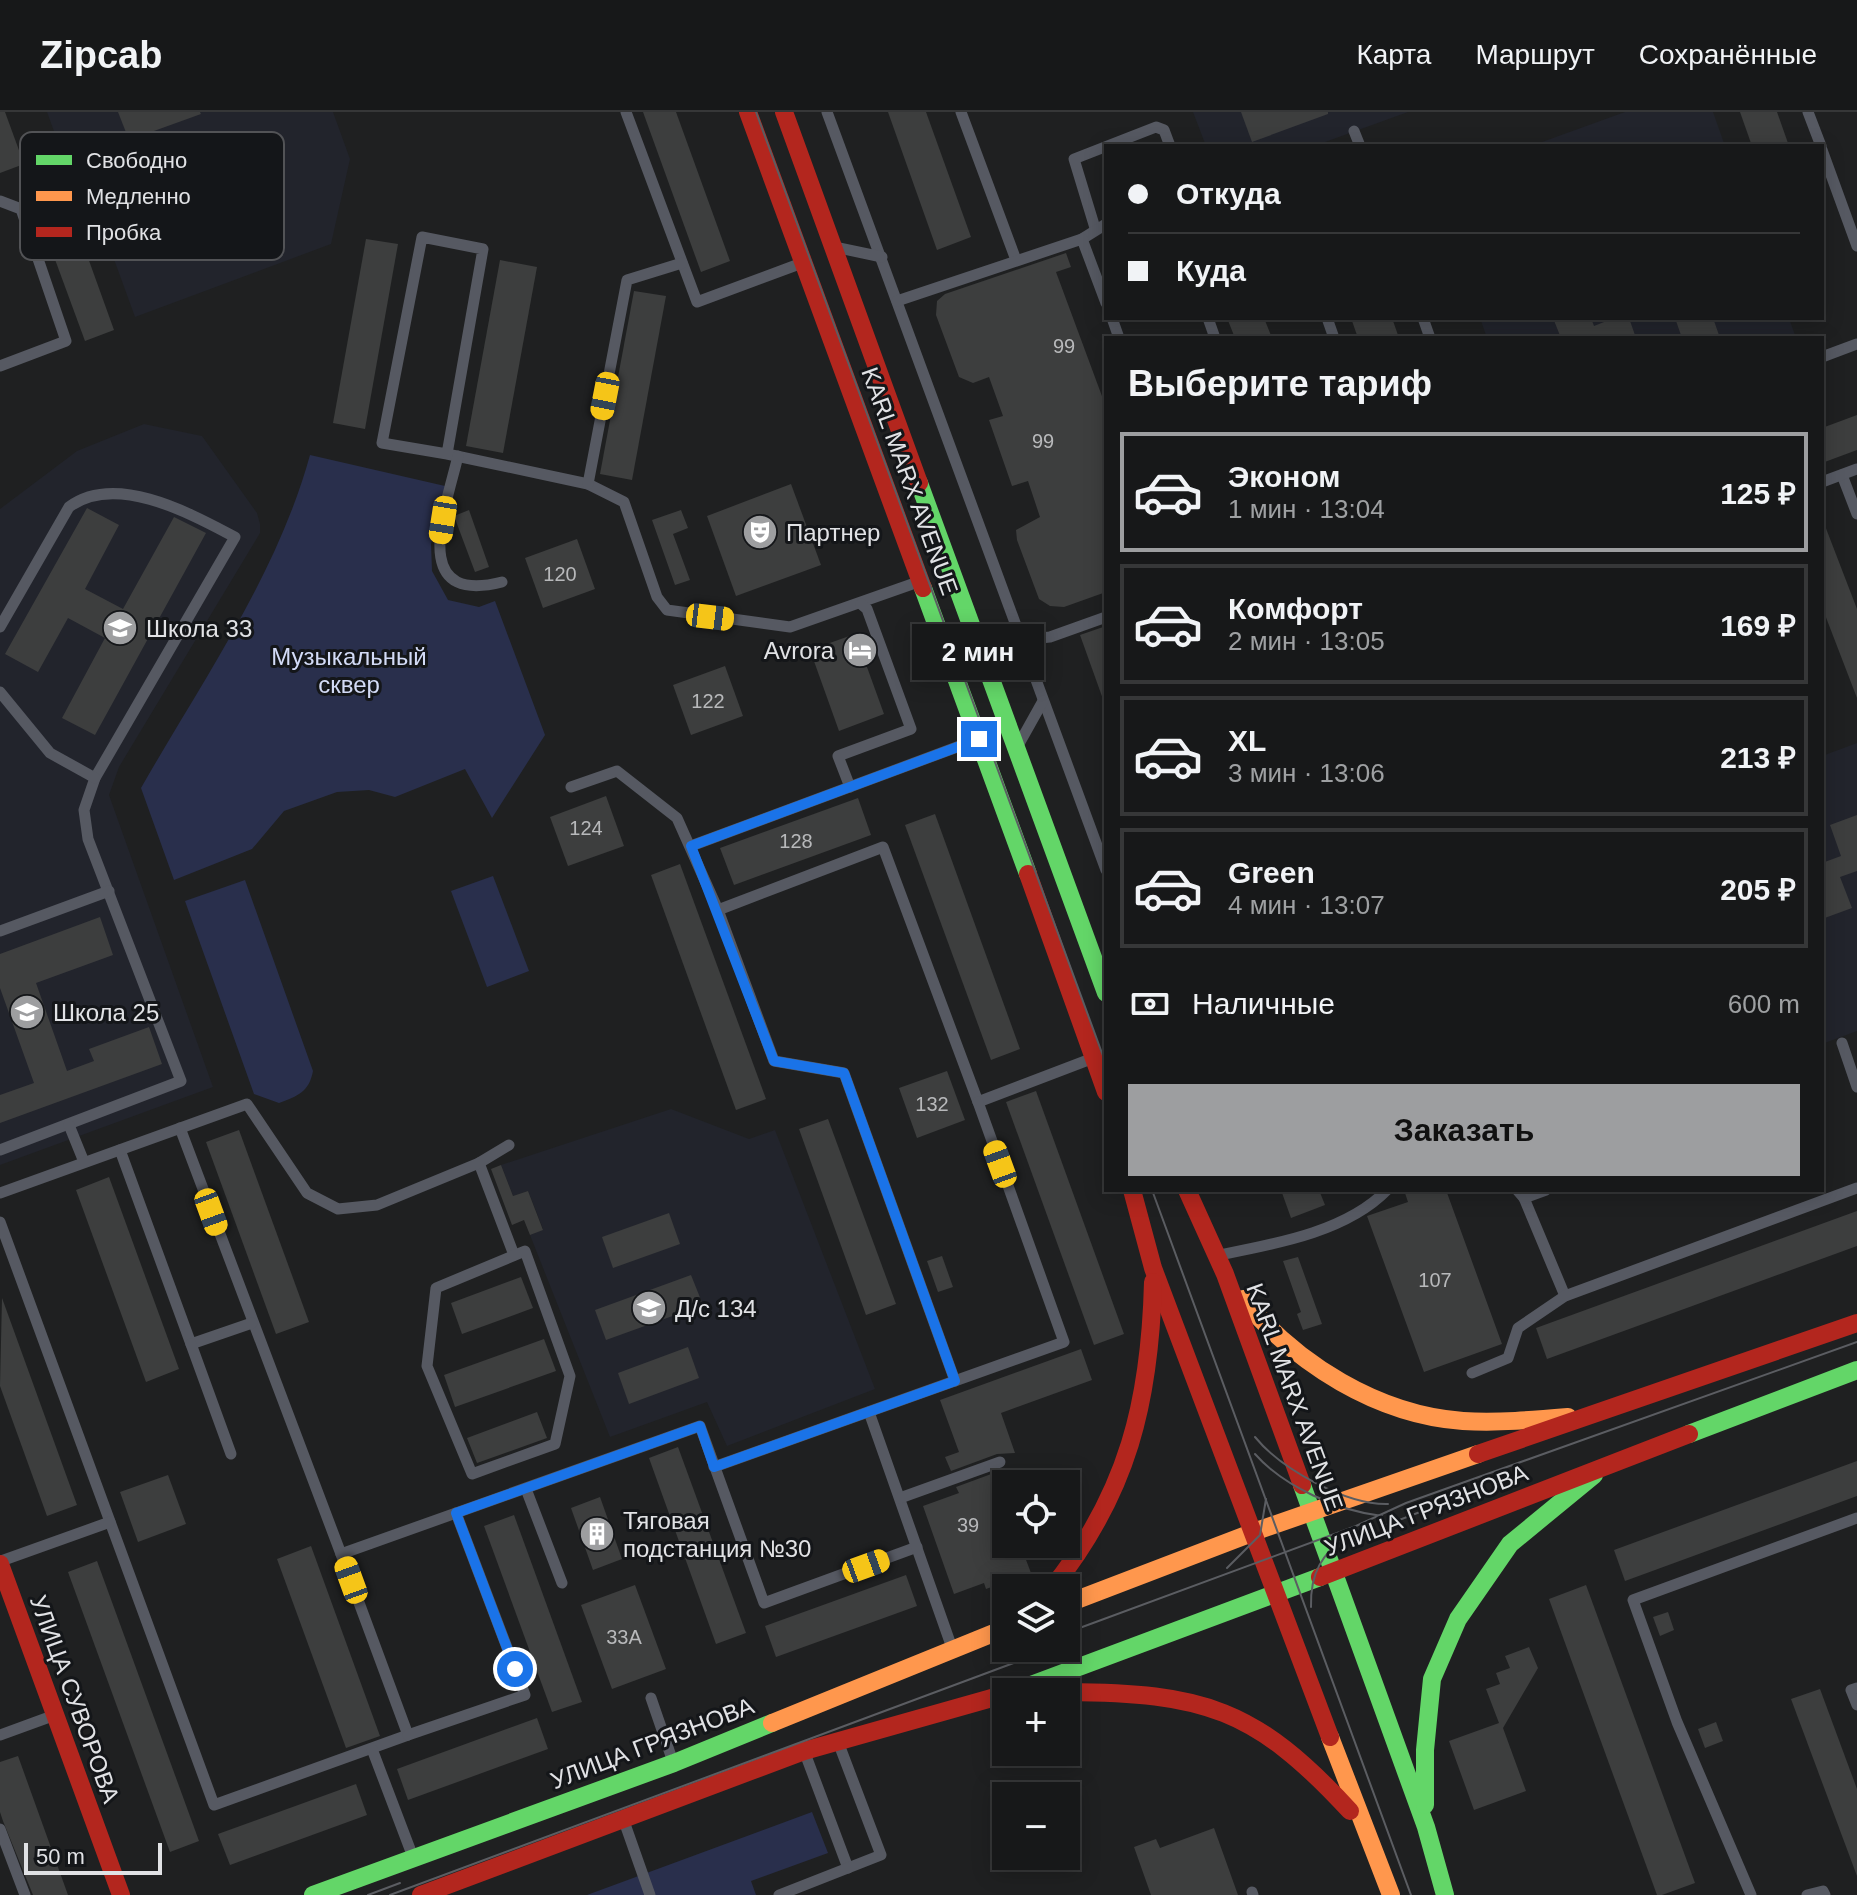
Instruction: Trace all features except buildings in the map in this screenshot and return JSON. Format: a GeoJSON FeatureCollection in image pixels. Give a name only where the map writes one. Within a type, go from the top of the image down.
{"type":"FeatureCollection","features":[{"type":"Feature","properties":{"kind":"main road","name":"KARL MARX AVENUE"},"geometry":{"type":"LineString","coordinates":[[748,112],[1104,1085]]}},
{"type":"Feature","properties":{"kind":"main road","name":"KARL MARX AVENUE"},"geometry":{"type":"LineString","coordinates":[[784,112],[1104,988]]}},
{"type":"Feature","properties":{"kind":"main road"},"geometry":{"type":"LineString","coordinates":[[1133,1192],[1153,1268],[1391,1895]]}},
{"type":"Feature","properties":{"kind":"main road","name":"KARL MARX AVENUE"},"geometry":{"type":"LineString","coordinates":[[1188,1192],[1225,1274],[1426,1827],[1445,1895]]}},
{"type":"Feature","properties":{"kind":"main road"},"geometry":{"type":"LineString","coordinates":[[1064,1574],[1080,1556],[1099,1522],[1136,1428],[1149,1368],[1153,1268]]}},
{"type":"Feature","properties":{"kind":"main road"},"geometry":{"type":"LineString","coordinates":[[1225,1274],[1260,1323],[1308,1363],[1368,1394],[1428,1416],[1492,1421],[1586,1416]]}},
{"type":"Feature","properties":{"kind":"main road","name":"УЛИЦА ГРЯЗНОВА"},"geometry":{"type":"LineString","coordinates":[[1080,1599],[1311,1512],[1857,1323]]}},
{"type":"Feature","properties":{"kind":"main road","name":"УЛИЦА ГРЯЗНОВА"},"geometry":{"type":"LineString","coordinates":[[1050,1678],[1276,1596],[1333,1571],[1857,1370]]}},
{"type":"Feature","properties":{"kind":"main road"},"geometry":{"type":"LineString","coordinates":[[1426,1827],[1425,1750],[1432,1679],[1458,1619],[1510,1544],[1604,1468]]}},
{"type":"Feature","properties":{"kind":"main road","name":"УЛИЦА СУВОРОВА"},"geometry":{"type":"LineString","coordinates":[[0,1563],[121,1895]]}},
{"type":"Feature","properties":{"kind":"main road","name":"УЛИЦА ГРЯЗНОВА"},"geometry":{"type":"LineString","coordinates":[[313,1895],[674,1763],[992,1633]]}},
{"type":"Feature","properties":{"kind":"main road"},"geometry":{"type":"LineString","coordinates":[[1080,1692],[1125,1692],[1218,1709],[1287,1749],[1362,1824]]}},
{"type":"Feature","properties":{"kind":"main road","name":"УЛИЦА ГРЯЗНОВА"},"geometry":{"type":"LineString","coordinates":[[421,1895],[804,1751],[992,1698]]}},
{"type":"Feature","properties":{"kind":"lane"},"geometry":{"type":"LineString","coordinates":[[626,112],[697,302],[804,263]]}},
{"type":"Feature","properties":{"kind":"lane"},"geometry":{"type":"LineString","coordinates":[[827,112],[1104,865]]}},
{"type":"Feature","properties":{"kind":"lane"},"geometry":{"type":"LineString","coordinates":[[961,112],[1016,260]]}},
{"type":"Feature","properties":{"kind":"lane"},"geometry":{"type":"LineString","coordinates":[[1808,112],[1820,144]]}},
{"type":"Feature","properties":{"kind":"lane"},"geometry":{"type":"LineString","coordinates":[[1112,144],[1156,127],[1164,130],[1169,144]]}},
{"type":"Feature","properties":{"kind":"lane"},"geometry":{"type":"LineString","coordinates":[[1354,131],[1359,144]]}},
{"type":"Feature","properties":{"kind":"lane"},"geometry":{"type":"LineString","coordinates":[[897,301],[1082,239],[1101,226],[1074,159],[1104,147]]}},
{"type":"Feature","properties":{"kind":"lane"},"geometry":{"type":"LineString","coordinates":[[1824,156],[1857,246]]}},
{"type":"Feature","properties":{"kind":"lane"},"geometry":{"type":"LineString","coordinates":[[0,201],[20,209]]}},
{"type":"Feature","properties":{"kind":"lane"},"geometry":{"type":"LineString","coordinates":[[502,582],[478,588],[453,581],[443,568],[438,549],[452,455],[483,249],[422,237],[382,443],[452,455],[588,484],[624,502],[657,597],[667,610],[790,627],[921,581]]}},
{"type":"Feature","properties":{"kind":"lane"},"geometry":{"type":"LineString","coordinates":[[1082,239],[1104,298]]}},
{"type":"Feature","properties":{"kind":"lane"},"geometry":{"type":"LineString","coordinates":[[832,246],[882,257]]}},
{"type":"Feature","properties":{"kind":"lane"},"geometry":{"type":"LineString","coordinates":[[0,366],[66,341],[38,260]]}},
{"type":"Feature","properties":{"kind":"lane"},"geometry":{"type":"LineString","coordinates":[[588,484],[627,280],[682,263]]}},
{"type":"Feature","properties":{"kind":"lane"},"geometry":{"type":"LineString","coordinates":[[1824,356],[1857,344]]}},
{"type":"Feature","properties":{"kind":"lane"},"geometry":{"type":"LineString","coordinates":[[1824,481],[1857,469]]}},
{"type":"Feature","properties":{"kind":"lane"},"geometry":{"type":"LineString","coordinates":[[1842,475],[1857,514]]}},
{"type":"Feature","properties":{"kind":"lane"},"geometry":{"type":"LineString","coordinates":[[0,627],[69,507],[81,499],[100,495],[138,497],[171,504],[235,537],[95,778],[84,810],[88,839],[181,1081],[0,1150]]}},
{"type":"Feature","properties":{"kind":"lane"},"geometry":{"type":"LineString","coordinates":[[850,787],[838,756],[911,729],[867,609],[861,604]]}},
{"type":"Feature","properties":{"kind":"lane"},"geometry":{"type":"LineString","coordinates":[[981,655],[1021,640],[1050,637],[1104,618]]}},
{"type":"Feature","properties":{"kind":"lane"},"geometry":{"type":"LineString","coordinates":[[0,692],[50,753],[95,778]]}},
{"type":"Feature","properties":{"kind":"lane"},"geometry":{"type":"LineString","coordinates":[[1016,749],[1043,701]]}},
{"type":"Feature","properties":{"kind":"lane"},"geometry":{"type":"LineString","coordinates":[[691,846],[979,739]]}},
{"type":"Feature","properties":{"kind":"lane"},"geometry":{"type":"LineString","coordinates":[[571,787],[617,771],[677,818],[718,910],[774,1061],[844,1073],[955,1381]]}},
{"type":"Feature","properties":{"kind":"lane"},"geometry":{"type":"LineString","coordinates":[[714,1467],[1064,1342],[883,847],[718,910]]}},
{"type":"Feature","properties":{"kind":"lane"},"geometry":{"type":"LineString","coordinates":[[0,931],[109,891]]}},
{"type":"Feature","properties":{"kind":"lane"},"geometry":{"type":"LineString","coordinates":[[1842,1043],[1857,1087]]}},
{"type":"Feature","properties":{"kind":"lane"},"geometry":{"type":"LineString","coordinates":[[978,1102],[1096,1057]]}},
{"type":"Feature","properties":{"kind":"lane"},"geometry":{"type":"LineString","coordinates":[[0,1193],[247,1104],[307,1193],[338,1209],[377,1205],[479,1163],[509,1145]]}},
{"type":"Feature","properties":{"kind":"lane"},"geometry":{"type":"LineString","coordinates":[[69,1125],[84,1162]]}},
{"type":"Feature","properties":{"kind":"lane"},"geometry":{"type":"LineString","coordinates":[[180,1128],[408,1735]]}},
{"type":"Feature","properties":{"kind":"lane"},"geometry":{"type":"LineString","coordinates":[[120,1150],[231,1454]]}},
{"type":"Feature","properties":{"kind":"lane"},"geometry":{"type":"LineString","coordinates":[[479,1163],[514,1255]]}},
{"type":"Feature","properties":{"kind":"lane"},"geometry":{"type":"LineString","coordinates":[[1472,1373],[1508,1358],[1518,1328],[1565,1296],[1857,1188]]}},
{"type":"Feature","properties":{"kind":"lane"},"geometry":{"type":"LineString","coordinates":[[1218,1255],[1272,1245],[1367,1211],[1385,1192]]}},
{"type":"Feature","properties":{"kind":"lane"},"geometry":{"type":"LineString","coordinates":[[1521,1194],[1565,1296]]}},
{"type":"Feature","properties":{"kind":"lane"},"geometry":{"type":"LineString","coordinates":[[0,1222],[214,1805],[525,1695],[456,1513]]}},
{"type":"Feature","properties":{"kind":"lane"},"geometry":{"type":"LineString","coordinates":[[525,1251],[570,1376],[555,1444],[472,1474],[427,1366],[436,1288],[514,1255],[525,1251]]}},
{"type":"Feature","properties":{"kind":"lane"},"geometry":{"type":"LineString","coordinates":[[191,1344],[252,1323]]}},
{"type":"Feature","properties":{"kind":"lane"},"geometry":{"type":"LineString","coordinates":[[869,1412],[953,1649]]}},
{"type":"Feature","properties":{"kind":"lane"},"geometry":{"type":"LineString","coordinates":[[341,1554],[700,1426],[764,1603],[917,1547]]}},
{"type":"Feature","properties":{"kind":"lane"},"geometry":{"type":"LineString","coordinates":[[900,1498],[1000,1462]]}},
{"type":"Feature","properties":{"kind":"lane"},"geometry":{"type":"LineString","coordinates":[[526,1489],[562,1583]]}},
{"type":"Feature","properties":{"kind":"lane"},"geometry":{"type":"LineString","coordinates":[[1751,1895],[1677,1722],[1633,1600],[1857,1518]]}},
{"type":"Feature","properties":{"kind":"lane"},"geometry":{"type":"LineString","coordinates":[[0,1563],[110,1522]]}},
{"type":"Feature","properties":{"kind":"lane"},"geometry":{"type":"LineString","coordinates":[[1857,1688],[1851,1690],[1857,1705]]}},
{"type":"Feature","properties":{"kind":"lane"},"geometry":{"type":"LineString","coordinates":[[651,1698],[674,1763]]}},
{"type":"Feature","properties":{"kind":"lane"},"geometry":{"type":"LineString","coordinates":[[0,1735],[55,1715]]}},
{"type":"Feature","properties":{"kind":"lane"},"geometry":{"type":"LineString","coordinates":[[779,1895],[881,1855],[838,1741]]}},
{"type":"Feature","properties":{"kind":"lane"},"geometry":{"type":"LineString","coordinates":[[372,1749],[413,1858]]}},
{"type":"Feature","properties":{"kind":"lane"},"geometry":{"type":"LineString","coordinates":[[804,1751],[848,1868]]}},
{"type":"Feature","properties":{"kind":"lane"},"geometry":{"type":"LineString","coordinates":[[623,1820],[650,1895]]}},
{"type":"Feature","properties":{"kind":"lane"},"geometry":{"type":"LineString","coordinates":[[0,1829],[25,1895]]}},
{"type":"Feature","properties":{"kind":"lane"},"geometry":{"type":"LineString","coordinates":[[1807,1895],[1823,1891],[1825,1895]]}},
{"type":"Feature","properties":{"kind":"shaded area"},"geometry":{"type":"Polygon","coordinates":[[[47,112],[333,112],[350,159],[331,244],[135,317],[114,260],[284,260],[284,132],[54,132],[47,112]]]}},
{"type":"Feature","properties":{"kind":"shaded area"},"geometry":{"type":"Polygon","coordinates":[[[1193,112],[1408,112],[1320,144],[1205,144],[1193,112]]]}},
{"type":"Feature","properties":{"kind":"shaded area"},"geometry":{"type":"Polygon","coordinates":[[[1625,112],[1713,112],[1724,144],[1537,144],[1625,112]]]}},
{"type":"Feature","properties":{"kind":"shaded area"},"geometry":{"type":"Polygon","coordinates":[[[1481,320],[1790,320],[1795,336],[1486,336],[1481,320]]]}},
{"type":"Feature","properties":{"kind":"shaded area"},"geometry":{"type":"Polygon","coordinates":[[[144,424],[202,436],[257,513],[260,524],[260,533],[119,767],[109,795],[213,1087],[0,1165],[0,509],[77,451],[144,424]]]}},
{"type":"Feature","properties":{"kind":"shaded area"},"geometry":{"type":"Polygon","coordinates":[[[1857,743],[1857,1031],[1824,1043],[1824,755],[1857,743]]]}},
{"type":"Feature","properties":{"kind":"shaded area"},"geometry":{"type":"Polygon","coordinates":[[[671,1109],[749,1139],[775,1130],[875,1389],[727,1446],[707,1402],[610,1437],[530,1235],[543,1229],[528,1191],[513,1196],[501,1165],[671,1109]]]}},
{"type":"Feature","properties":{"kind":"green space","name":"Музыкальный сквер"},"geometry":{"type":"Polygon","coordinates":[[[310,455],[445,486],[431,544],[432,571],[448,600],[479,607],[495,601],[545,735],[492,818],[465,769],[395,797],[369,790],[337,792],[284,811],[252,849],[174,880],[141,788],[258,585],[296,499],[310,455]]]}},
{"type":"Feature","properties":{"kind":"green space"},"geometry":{"type":"Polygon","coordinates":[[[493,876],[529,971],[487,987],[451,891],[493,876]]]}},
{"type":"Feature","properties":{"kind":"green space"},"geometry":{"type":"Polygon","coordinates":[[[245,880],[313,1071],[309,1084],[302,1092],[279,1103],[254,1094],[185,901],[245,880]]]}},
{"type":"Feature","properties":{"kind":"green space"},"geometry":{"type":"Polygon","coordinates":[[[812,1812],[828,1853],[751,1881],[756,1895],[587,1895],[812,1812]]]}},
{"type":"Feature","properties":{"kind":"tram line"},"geometry":{"type":"LineString","coordinates":[[756,112],[1104,1059]]}},
{"type":"Feature","properties":{"kind":"tram line"},"geometry":{"type":"LineString","coordinates":[[1153,1192],[1411,1895]]}},
{"type":"Feature","properties":{"kind":"tram line"},"geometry":{"type":"LineString","coordinates":[[1080,1628],[1356,1526],[1406,1503],[1857,1342]]}},
{"type":"Feature","properties":{"kind":"tram line"},"geometry":{"type":"LineString","coordinates":[[1255,1437],[1281,1461],[1316,1483],[1353,1498],[1388,1504]]}},
{"type":"Feature","properties":{"kind":"tram line"},"geometry":{"type":"LineString","coordinates":[[1255,1454],[1281,1477],[1313,1496],[1348,1509],[1382,1516]]}},
{"type":"Feature","properties":{"kind":"tram line"},"geometry":{"type":"LineString","coordinates":[[1227,1568],[1260,1535],[1266,1499]]}},
{"type":"Feature","properties":{"kind":"tram line"},"geometry":{"type":"LineString","coordinates":[[1381,1527],[1433,1507]]}},
{"type":"Feature","properties":{"kind":"tram line"},"geometry":{"type":"LineString","coordinates":[[1311,1607],[1319,1565],[1348,1533]]}},
{"type":"Feature","properties":{"kind":"tram line"},"geometry":{"type":"LineString","coordinates":[[390,1895],[1016,1662]]}},
{"type":"Feature","properties":{"kind":"tram line"},"geometry":{"type":"LineString","coordinates":[[368,1895],[400,1883]]}},
{"type":"Feature","properties":{"kind":"traffic: fast"},"geometry":{"type":"LineString","coordinates":[[919,483],[1104,988]]}},
{"type":"Feature","properties":{"kind":"traffic: fast"},"geometry":{"type":"LineString","coordinates":[[923,588],[1028,874]]}},
{"type":"Feature","properties":{"kind":"traffic: fast"},"geometry":{"type":"LineString","coordinates":[[1689,1434],[1857,1370]]}},
{"type":"Feature","properties":{"kind":"traffic: fast"},"geometry":{"type":"LineString","coordinates":[[1425,1805],[1425,1750],[1432,1679],[1458,1619],[1510,1544],[1594,1475]]}},
{"type":"Feature","properties":{"kind":"traffic: fast"},"geometry":{"type":"LineString","coordinates":[[1302,1485],[1426,1827],[1445,1895]]}},
{"type":"Feature","properties":{"kind":"traffic: fast"},"geometry":{"type":"LineString","coordinates":[[1049,1678],[1320,1577]]}},
{"type":"Feature","properties":{"kind":"traffic: fast"},"geometry":{"type":"LineString","coordinates":[[313,1895],[674,1763],[772,1723]]}},
{"type":"Feature","properties":{"kind":"traffic: slow"},"geometry":{"type":"LineString","coordinates":[[1243,1299],[1264,1323],[1313,1365],[1370,1397],[1400,1409],[1463,1421],[1568,1417]]}},
{"type":"Feature","properties":{"kind":"traffic: slow"},"geometry":{"type":"LineString","coordinates":[[1080,1599],[1262,1529],[1478,1454]]}},
{"type":"Feature","properties":{"kind":"traffic: slow"},"geometry":{"type":"LineString","coordinates":[[772,1723],[992,1634]]}},
{"type":"Feature","properties":{"kind":"traffic: slow"},"geometry":{"type":"LineString","coordinates":[[1330,1737],[1391,1895]]}},
{"type":"Feature","properties":{"kind":"traffic: jam"},"geometry":{"type":"LineString","coordinates":[[748,112],[923,588]]}},
{"type":"Feature","properties":{"kind":"traffic: jam"},"geometry":{"type":"LineString","coordinates":[[784,112],[919,483]]}},
{"type":"Feature","properties":{"kind":"traffic: jam"},"geometry":{"type":"LineString","coordinates":[[1028,874],[1104,1086]]}},
{"type":"Feature","properties":{"kind":"traffic: jam"},"geometry":{"type":"LineString","coordinates":[[1133,1192],[1153,1268],[1330,1737]]}},
{"type":"Feature","properties":{"kind":"traffic: jam"},"geometry":{"type":"LineString","coordinates":[[1188,1192],[1225,1274],[1302,1485]]}},
{"type":"Feature","properties":{"kind":"traffic: jam"},"geometry":{"type":"LineString","coordinates":[[1062,1574],[1099,1517],[1117,1481],[1130,1444],[1147,1367],[1153,1282]]}},
{"type":"Feature","properties":{"kind":"traffic: jam"},"geometry":{"type":"LineString","coordinates":[[1478,1454],[1857,1323]]}},
{"type":"Feature","properties":{"kind":"traffic: jam"},"geometry":{"type":"LineString","coordinates":[[1320,1577],[1689,1434]]}},
{"type":"Feature","properties":{"kind":"traffic: jam"},"geometry":{"type":"LineString","coordinates":[[0,1564],[121,1895]]}},
{"type":"Feature","properties":{"kind":"traffic: jam"},"geometry":{"type":"LineString","coordinates":[[1080,1692],[1155,1697],[1224,1713],[1255,1728],[1285,1749],[1350,1811]]}},
{"type":"Feature","properties":{"kind":"traffic: jam"},"geometry":{"type":"LineString","coordinates":[[421,1895],[804,1751],[992,1698]]}},
{"type":"Feature","properties":{"kind":"place","name":"Партнер"},"geometry":{"type":"Point","coordinates":[760,532]}},
{"type":"Feature","properties":{"kind":"place","name":"Школа 33"},"geometry":{"type":"Point","coordinates":[120,628]}},
{"type":"Feature","properties":{"kind":"place","name":"Avrora"},"geometry":{"type":"Point","coordinates":[860,650]}},
{"type":"Feature","properties":{"kind":"place","name":"Школа 25"},"geometry":{"type":"Point","coordinates":[27,1012]}},
{"type":"Feature","properties":{"kind":"place","name":"Д/с 134"},"geometry":{"type":"Point","coordinates":[649,1308]}},
{"type":"Feature","properties":{"kind":"place","name":"Тяговая подстанция №30"},"geometry":{"type":"Point","coordinates":[597,1534]}},
{"type":"Feature","properties":{"kind":"route"},"geometry":{"type":"LineString","coordinates":[[515,1669],[456,1513],[700,1426],[714,1467],[955,1381],[844,1073],[774,1061],[691,846],[979,739]]}}]}
